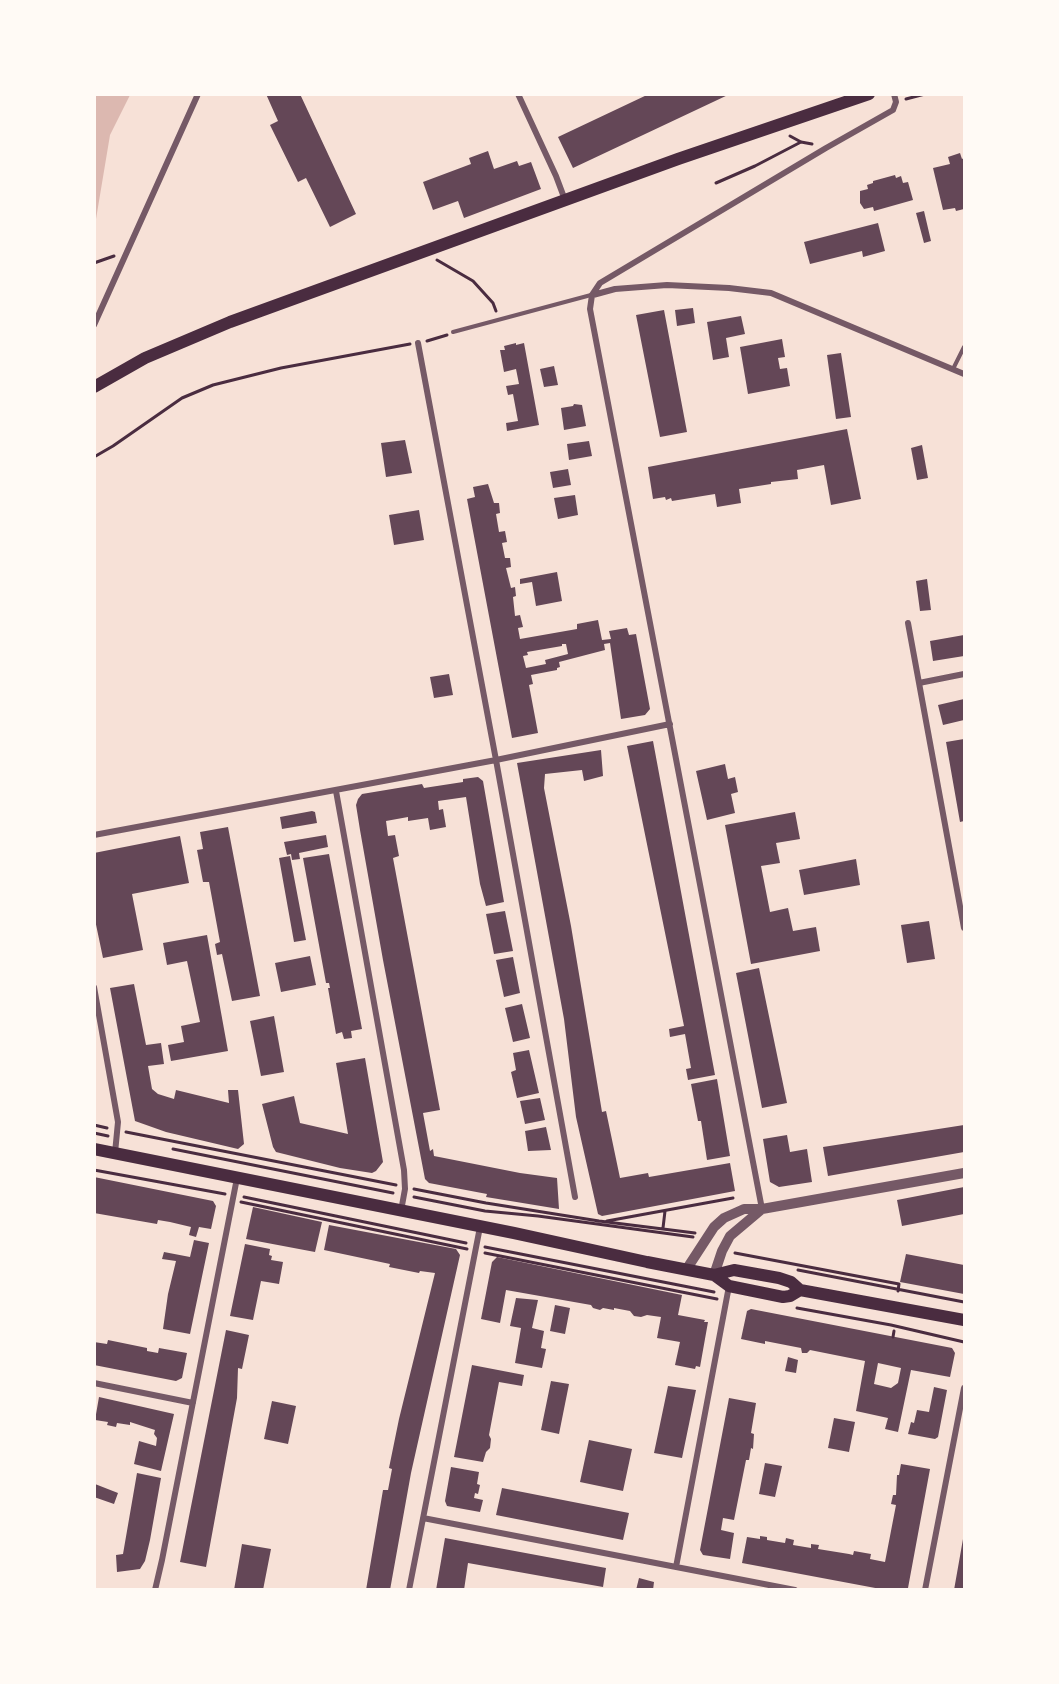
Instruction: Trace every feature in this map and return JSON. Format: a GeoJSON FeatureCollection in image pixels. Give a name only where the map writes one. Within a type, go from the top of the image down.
{"type":"FeatureCollection","features":[{"type":"Feature","properties":{"kind":"main road"},"geometry":{"type":"LineString","coordinates":[[94,387],[145,358],[230,322],[773,125],[869,94]]}},
{"type":"Feature","properties":{"kind":"main road"},"geometry":{"type":"LineString","coordinates":[[94,1149],[686,1270],[714,1275],[734,1270],[773,1277],[791,1282],[800,1290],[964,1320]]}},
{"type":"Feature","properties":{"kind":"main road"},"geometry":{"type":"LineString","coordinates":[[714,1275],[729,1291],[783,1297],[800,1290]]}},
{"type":"Feature","properties":{"kind":"street"},"geometry":{"type":"LineString","coordinates":[[94,325],[198,94]]}},
{"type":"Feature","properties":{"kind":"street"},"geometry":{"type":"LineString","coordinates":[[518,94],[565,200]]}},
{"type":"Feature","properties":{"kind":"street"},"geometry":{"type":"LineString","coordinates":[[762,1209],[590,309],[592,295],[600,283],[893,110],[895,98]]}},
{"type":"Feature","properties":{"kind":"street"},"geometry":{"type":"LineString","coordinates":[[592,295],[615,289],[667,285],[771,293],[964,374]]}},
{"type":"Feature","properties":{"kind":"street"},"geometry":{"type":"LineString","coordinates":[[418,343],[575,1197]]}},
{"type":"Feature","properties":{"kind":"street"},"geometry":{"type":"LineString","coordinates":[[908,623],[964,928]]}},
{"type":"Feature","properties":{"kind":"street"},"geometry":{"type":"LineString","coordinates":[[919,683],[964,674]]}},
{"type":"Feature","properties":{"kind":"street"},"geometry":{"type":"LineString","coordinates":[[94,835],[336,791],[670,724]]}},
{"type":"Feature","properties":{"kind":"street"},"geometry":{"type":"LineString","coordinates":[[336,791],[404,1170],[401,1211]]}},
{"type":"Feature","properties":{"kind":"street"},"geometry":{"type":"LineString","coordinates":[[94,987],[116,1109],[118,1138],[115,1153]]}},
{"type":"Feature","properties":{"kind":"street"},"geometry":{"type":"LineString","coordinates":[[686,1270],[714,1227],[724,1218],[744,1209],[762,1209],[964,1173]]}},
{"type":"Feature","properties":{"kind":"street"},"geometry":{"type":"LineString","coordinates":[[155,1590],[237,1178]]}},
{"type":"Feature","properties":{"kind":"street"},"geometry":{"type":"LineString","coordinates":[[714,1275],[723,1249],[734,1232],[762,1209]]}},
{"type":"Feature","properties":{"kind":"street"},"geometry":{"type":"LineString","coordinates":[[409,1590],[480,1227]]}},
{"type":"Feature","properties":{"kind":"street"},"geometry":{"type":"LineString","coordinates":[[676,1567],[729,1291]]}},
{"type":"Feature","properties":{"kind":"street"},"geometry":{"type":"LineString","coordinates":[[94,1383],[193,1403]]}},
{"type":"Feature","properties":{"kind":"street"},"geometry":{"type":"LineString","coordinates":[[925,1590],[964,1388]]}},
{"type":"Feature","properties":{"kind":"street"},"geometry":{"type":"LineString","coordinates":[[423,1518],[795,1590]]}},
{"type":"Feature","properties":{"kind":"lane"},"geometry":{"type":"LineString","coordinates":[[453,332],[592,295]]}},
{"type":"Feature","properties":{"kind":"lane"},"geometry":{"type":"LineString","coordinates":[[953,369],[964,347]]}},
{"type":"Feature","properties":{"kind":"path"},"geometry":{"type":"LineString","coordinates":[[895,98],[925,94]]}},
{"type":"Feature","properties":{"kind":"path"},"geometry":{"type":"LineString","coordinates":[[773,125],[801,142],[826,148]]}},
{"type":"Feature","properties":{"kind":"path"},"geometry":{"type":"LineString","coordinates":[[716,183],[801,142]]}},
{"type":"Feature","properties":{"kind":"path"},"geometry":{"type":"LineString","coordinates":[[454,270],[473,281],[493,303],[499,320]]}},
{"type":"Feature","properties":{"kind":"path"},"geometry":{"type":"LineString","coordinates":[[94,457],[113,447],[182,398],[213,385],[281,368],[420,344],[453,332]]}},
{"type":"Feature","properties":{"kind":"path"},"geometry":{"type":"LineString","coordinates":[[94,1125],[404,1191],[485,1211],[538,1216],[705,1240]]}},
{"type":"Feature","properties":{"kind":"path"},"geometry":{"type":"LineString","coordinates":[[94,1133],[118,1138]]}},
{"type":"Feature","properties":{"kind":"path"},"geometry":{"type":"LineString","coordinates":[[166,1148],[404,1191],[604,1222],[692,1232],[705,1240]]}},
{"type":"Feature","properties":{"kind":"path"},"geometry":{"type":"LineString","coordinates":[[94,1170],[211,1193],[234,1195],[476,1245],[729,1291]]}},
{"type":"Feature","properties":{"kind":"path"},"geometry":{"type":"LineString","coordinates":[[604,1222],[759,1194]]}},
{"type":"Feature","properties":{"kind":"path"},"geometry":{"type":"LineString","coordinates":[[663,1228],[665,1210]]}},
{"type":"Feature","properties":{"kind":"path"},"geometry":{"type":"LineString","coordinates":[[723,1249],[738,1258],[964,1302]]}},
{"type":"Feature","properties":{"kind":"path"},"geometry":{"type":"LineString","coordinates":[[895,1307],[898,1289]]}},
{"type":"Feature","properties":{"kind":"path"},"geometry":{"type":"LineString","coordinates":[[787,1306],[891,1325],[964,1342]]}},
{"type":"Feature","properties":{"kind":"path"},"geometry":{"type":"LineString","coordinates":[[893,1337],[894,1331]]}},
{"type":"Feature","properties":{"kind":"shaded area"},"geometry":{"type":"Polygon","coordinates":[[[95,94],[130,95],[110,135],[95,225],[95,94]]]}},
{"type":"Feature","properties":{"kind":"building"},"geometry":{"type":"Polygon","coordinates":[[[266,94],[300,94],[356,214],[330,227],[306,178],[298,182],[270,125],[278,121],[266,94]]]}},
{"type":"Feature","properties":{"kind":"building"},"geometry":{"type":"Polygon","coordinates":[[[649,94],[730,94],[573,168],[558,137],[649,94]]]}},
{"type":"Feature","properties":{"kind":"building"},"geometry":{"type":"Polygon","coordinates":[[[488,151],[494,169],[517,161],[519,166],[531,162],[541,189],[464,218],[458,201],[433,210],[423,182],[471,164],[469,158],[488,151]]]}},
{"type":"Feature","properties":{"kind":"building"},"geometry":{"type":"Polygon","coordinates":[[[960,153],[962,159],[964,158],[964,209],[943,210],[933,168],[950,164],[948,157],[960,153]]]}},
{"type":"Feature","properties":{"kind":"building"},"geometry":{"type":"Polygon","coordinates":[[[895,175],[896,178],[901,176],[903,183],[908,182],[913,200],[874,211],[873,207],[864,209],[860,203],[860,191],[868,189],[867,185],[873,181],[895,175]]]}},
{"type":"Feature","properties":{"kind":"building"},"geometry":{"type":"Polygon","coordinates":[[[924,211],[931,241],[924,243],[916,213],[924,211]]]}},
{"type":"Feature","properties":{"kind":"building"},"geometry":{"type":"Polygon","coordinates":[[[878,223],[885,251],[863,257],[862,251],[810,264],[804,242],[878,223]]]}},
{"type":"Feature","properties":{"kind":"building"},"geometry":{"type":"Polygon","coordinates":[[[693,308],[695,323],[677,326],[675,310],[693,308]]]}},
{"type":"Feature","properties":{"kind":"building"},"geometry":{"type":"Polygon","coordinates":[[[664,310],[687,432],[660,437],[636,315],[664,310]]]}},
{"type":"Feature","properties":{"kind":"building"},"geometry":{"type":"Polygon","coordinates":[[[741,316],[745,334],[726,338],[729,357],[713,360],[707,322],[741,316]]]}},
{"type":"Feature","properties":{"kind":"building"},"geometry":{"type":"Polygon","coordinates":[[[782,339],[785,357],[778,358],[780,369],[787,368],[790,386],[748,394],[740,347],[782,339]]]}},
{"type":"Feature","properties":{"kind":"building"},"geometry":{"type":"Polygon","coordinates":[[[516,343],[516,345],[524,343],[539,425],[507,431],[506,423],[518,421],[513,394],[508,395],[506,386],[519,384],[516,369],[504,372],[500,350],[505,350],[504,346],[516,343]]]}},
{"type":"Feature","properties":{"kind":"building"},"geometry":{"type":"Polygon","coordinates":[[[841,353],[851,417],[836,419],[827,355],[841,353]]]}},
{"type":"Feature","properties":{"kind":"building"},"geometry":{"type":"Polygon","coordinates":[[[554,366],[558,385],[544,387],[540,369],[554,366]]]}},
{"type":"Feature","properties":{"kind":"building"},"geometry":{"type":"Polygon","coordinates":[[[574,404],[582,405],[586,426],[564,430],[561,408],[574,404]]]}},
{"type":"Feature","properties":{"kind":"building"},"geometry":{"type":"Polygon","coordinates":[[[847,429],[861,499],[831,505],[824,465],[797,470],[798,479],[739,489],[741,503],[717,507],[715,494],[672,501],[671,498],[666,500],[665,497],[653,499],[648,467],[847,429]]]}},
{"type":"Feature","properties":{"kind":"building"},"geometry":{"type":"Polygon","coordinates":[[[405,440],[412,473],[386,477],[381,443],[405,440]]]}},
{"type":"Feature","properties":{"kind":"building"},"geometry":{"type":"Polygon","coordinates":[[[589,441],[592,456],[569,460],[567,444],[589,441]]]}},
{"type":"Feature","properties":{"kind":"building"},"geometry":{"type":"Polygon","coordinates":[[[922,445],[928,478],[917,480],[911,448],[922,445]]]}},
{"type":"Feature","properties":{"kind":"building"},"geometry":{"type":"Polygon","coordinates":[[[568,469],[571,485],[553,488],[550,472],[568,469]]]}},
{"type":"Feature","properties":{"kind":"building"},"geometry":{"type":"Polygon","coordinates":[[[488,484],[494,503],[499,503],[500,513],[496,514],[499,532],[505,531],[507,542],[502,543],[505,558],[510,558],[511,567],[506,568],[511,588],[515,587],[516,596],[513,597],[515,616],[520,615],[523,627],[518,628],[520,639],[577,629],[577,624],[598,620],[602,640],[611,639],[609,631],[627,628],[629,635],[636,634],[650,709],[645,715],[621,719],[610,643],[604,644],[605,650],[559,662],[560,667],[557,670],[531,675],[533,684],[529,685],[538,733],[512,738],[467,499],[475,497],[473,487],[488,484]],[[566,644],[527,652],[528,655],[523,656],[526,668],[546,664],[545,660],[568,654],[566,644]]]}},
{"type":"Feature","properties":{"kind":"building"},"geometry":{"type":"Polygon","coordinates":[[[575,495],[578,515],[558,519],[554,498],[575,495]]]}},
{"type":"Feature","properties":{"kind":"building"},"geometry":{"type":"Polygon","coordinates":[[[419,510],[424,540],[394,545],[389,515],[419,510]]]}},
{"type":"Feature","properties":{"kind":"building"},"geometry":{"type":"Polygon","coordinates":[[[557,572],[562,601],[536,606],[532,582],[520,584],[520,579],[557,572]]]}},
{"type":"Feature","properties":{"kind":"building"},"geometry":{"type":"Polygon","coordinates":[[[927,579],[931,610],[920,611],[916,581],[927,579]]]}},
{"type":"Feature","properties":{"kind":"building"},"geometry":{"type":"Polygon","coordinates":[[[964,635],[964,656],[933,661],[930,641],[964,635]]]}},
{"type":"Feature","properties":{"kind":"building"},"geometry":{"type":"Polygon","coordinates":[[[449,674],[453,695],[434,698],[430,677],[449,674]]]}},
{"type":"Feature","properties":{"kind":"building"},"geometry":{"type":"Polygon","coordinates":[[[964,699],[964,720],[943,725],[938,705],[964,699]]]}},
{"type":"Feature","properties":{"kind":"building"},"geometry":{"type":"Polygon","coordinates":[[[964,739],[964,821],[960,822],[946,742],[964,739]]]}},
{"type":"Feature","properties":{"kind":"building"},"geometry":{"type":"Polygon","coordinates":[[[653,741],[715,1075],[688,1080],[686,1069],[691,1068],[685,1034],[670,1037],[669,1029],[684,1026],[627,746],[653,741]]]}},
{"type":"Feature","properties":{"kind":"building"},"geometry":{"type":"Polygon","coordinates":[[[601,750],[603,776],[584,781],[582,770],[545,774],[544,788],[571,926],[602,1112],[606,1111],[620,1178],[648,1173],[649,1177],[730,1163],[735,1191],[602,1216],[598,1214],[576,1117],[564,1019],[517,763],[601,750]]]}},
{"type":"Feature","properties":{"kind":"building"},"geometry":{"type":"Polygon","coordinates":[[[725,764],[728,779],[735,777],[738,792],[731,794],[735,813],[707,820],[696,771],[725,764]]]}},
{"type":"Feature","properties":{"kind":"building"},"geometry":{"type":"Polygon","coordinates":[[[478,777],[483,781],[504,902],[486,906],[480,884],[466,797],[438,801],[439,810],[443,809],[446,827],[430,830],[428,818],[408,821],[408,817],[386,821],[388,836],[395,835],[399,856],[393,858],[440,1110],[423,1113],[430,1151],[433,1149],[434,1156],[557,1178],[559,1209],[486,1197],[487,1194],[429,1183],[425,1179],[383,960],[356,805],[358,799],[362,794],[422,784],[424,788],[463,782],[463,779],[478,777]]]}},
{"type":"Feature","properties":{"kind":"building"},"geometry":{"type":"Polygon","coordinates":[[[315,812],[317,823],[282,829],[280,817],[315,812]]]}},
{"type":"Feature","properties":{"kind":"building"},"geometry":{"type":"Polygon","coordinates":[[[795,812],[800,839],[776,843],[780,863],[761,866],[770,912],[788,908],[793,931],[816,927],[820,951],[751,964],[725,825],[795,812]]]}},
{"type":"Feature","properties":{"kind":"building"},"geometry":{"type":"Polygon","coordinates":[[[228,827],[260,996],[232,1001],[222,954],[217,955],[215,944],[220,942],[209,882],[203,882],[197,850],[203,849],[200,832],[228,827]]]}},
{"type":"Feature","properties":{"kind":"building"},"geometry":{"type":"Polygon","coordinates":[[[326,835],[328,847],[299,853],[300,859],[292,860],[291,854],[287,855],[284,842],[326,835]]]}},
{"type":"Feature","properties":{"kind":"building"},"geometry":{"type":"Polygon","coordinates":[[[180,836],[189,883],[132,894],[143,950],[103,958],[94,915],[94,853],[180,836]]]}},
{"type":"Feature","properties":{"kind":"building"},"geometry":{"type":"Polygon","coordinates":[[[329,854],[362,1029],[351,1031],[352,1038],[344,1039],[342,1032],[336,1034],[328,988],[330,988],[329,983],[326,983],[303,858],[329,854]]]}},
{"type":"Feature","properties":{"kind":"building"},"geometry":{"type":"Polygon","coordinates":[[[290,856],[306,940],[294,942],[279,858],[290,856]]]}},
{"type":"Feature","properties":{"kind":"building"},"geometry":{"type":"Polygon","coordinates":[[[856,859],[860,885],[804,895],[799,870],[856,859]]]}},
{"type":"Feature","properties":{"kind":"building"},"geometry":{"type":"Polygon","coordinates":[[[505,911],[513,951],[494,954],[486,914],[505,911]]]}},
{"type":"Feature","properties":{"kind":"building"},"geometry":{"type":"Polygon","coordinates":[[[929,921],[935,959],[907,963],[901,925],[929,921]]]}},
{"type":"Feature","properties":{"kind":"building"},"geometry":{"type":"Polygon","coordinates":[[[207,935],[228,1051],[171,1061],[168,1045],[184,1042],[181,1026],[200,1022],[187,961],[167,965],[163,943],[207,935]]]}},
{"type":"Feature","properties":{"kind":"building"},"geometry":{"type":"Polygon","coordinates":[[[310,956],[316,985],[281,992],[275,963],[310,956]]]}},
{"type":"Feature","properties":{"kind":"building"},"geometry":{"type":"Polygon","coordinates":[[[513,957],[520,993],[504,997],[496,960],[513,957]]]}},
{"type":"Feature","properties":{"kind":"building"},"geometry":{"type":"Polygon","coordinates":[[[759,968],[787,1103],[762,1108],[736,973],[759,968]]]}},
{"type":"Feature","properties":{"kind":"building"},"geometry":{"type":"Polygon","coordinates":[[[134,984],[146,1045],[161,1043],[164,1064],[148,1066],[152,1089],[158,1094],[174,1099],[176,1090],[229,1103],[228,1090],[238,1090],[244,1144],[238,1149],[166,1132],[135,1121],[110,988],[134,984]]]}},
{"type":"Feature","properties":{"kind":"building"},"geometry":{"type":"Polygon","coordinates":[[[522,1004],[530,1038],[513,1042],[505,1008],[522,1004]]]}},
{"type":"Feature","properties":{"kind":"building"},"geometry":{"type":"Polygon","coordinates":[[[274,1016],[284,1072],[261,1076],[250,1021],[274,1016]]]}},
{"type":"Feature","properties":{"kind":"building"},"geometry":{"type":"Polygon","coordinates":[[[529,1050],[539,1093],[517,1098],[511,1072],[516,1070],[513,1053],[529,1050]]]}},
{"type":"Feature","properties":{"kind":"building"},"geometry":{"type":"Polygon","coordinates":[[[365,1058],[383,1162],[376,1171],[372,1173],[340,1168],[276,1152],[262,1104],[294,1096],[300,1123],[348,1134],[336,1063],[365,1058]]]}},
{"type":"Feature","properties":{"kind":"building"},"geometry":{"type":"Polygon","coordinates":[[[717,1079],[730,1156],[707,1160],[701,1121],[698,1121],[691,1084],[717,1079]]]}},
{"type":"Feature","properties":{"kind":"building"},"geometry":{"type":"Polygon","coordinates":[[[540,1098],[545,1120],[525,1124],[520,1101],[540,1098]]]}},
{"type":"Feature","properties":{"kind":"building"},"geometry":{"type":"Polygon","coordinates":[[[964,1125],[964,1152],[828,1176],[823,1147],[964,1125]]]}},
{"type":"Feature","properties":{"kind":"building"},"geometry":{"type":"Polygon","coordinates":[[[546,1127],[551,1150],[528,1151],[525,1131],[546,1127]]]}},
{"type":"Feature","properties":{"kind":"building"},"geometry":{"type":"Polygon","coordinates":[[[787,1135],[790,1152],[807,1149],[812,1182],[779,1187],[770,1182],[763,1139],[787,1135]]]}},
{"type":"Feature","properties":{"kind":"building"},"geometry":{"type":"Polygon","coordinates":[[[94,1177],[213,1201],[216,1206],[211,1229],[199,1227],[196,1237],[189,1235],[191,1227],[170,1222],[158,1220],[157,1224],[94,1213],[94,1177]]]}},
{"type":"Feature","properties":{"kind":"building"},"geometry":{"type":"Polygon","coordinates":[[[964,1187],[964,1214],[902,1226],[897,1200],[964,1187]]]}},
{"type":"Feature","properties":{"kind":"building"},"geometry":{"type":"Polygon","coordinates":[[[253,1207],[322,1222],[315,1252],[246,1239],[253,1207]]]}},
{"type":"Feature","properties":{"kind":"building"},"geometry":{"type":"Polygon","coordinates":[[[329,1225],[456,1249],[460,1255],[411,1473],[390,1590],[366,1590],[383,1490],[388,1490],[392,1469],[389,1468],[399,1419],[435,1273],[420,1271],[419,1273],[389,1267],[390,1264],[324,1250],[329,1225]]]}},
{"type":"Feature","properties":{"kind":"building"},"geometry":{"type":"Polygon","coordinates":[[[194,1240],[209,1243],[190,1334],[163,1329],[176,1261],[162,1259],[164,1252],[190,1257],[194,1240]]]}},
{"type":"Feature","properties":{"kind":"building"},"geometry":{"type":"Polygon","coordinates":[[[245,1244],[270,1249],[271,1260],[283,1262],[279,1284],[261,1281],[253,1320],[230,1316],[245,1244]]]}},
{"type":"Feature","properties":{"kind":"building"},"geometry":{"type":"Polygon","coordinates":[[[906,1254],[964,1265],[964,1294],[900,1282],[906,1254]]]}},
{"type":"Feature","properties":{"kind":"building"},"geometry":{"type":"Polygon","coordinates":[[[497,1257],[682,1295],[678,1315],[708,1322],[700,1367],[696,1366],[695,1369],[675,1365],[680,1342],[657,1338],[661,1317],[634,1316],[630,1311],[614,1308],[614,1310],[603,1308],[600,1310],[591,1305],[506,1290],[500,1323],[481,1319],[492,1262],[497,1257]]]}},
{"type":"Feature","properties":{"kind":"building"},"geometry":{"type":"Polygon","coordinates":[[[516,1298],[538,1300],[532,1328],[544,1331],[541,1348],[546,1349],[542,1368],[515,1363],[521,1328],[510,1326],[516,1298]]]}},
{"type":"Feature","properties":{"kind":"building"},"geometry":{"type":"Polygon","coordinates":[[[555,1305],[570,1308],[565,1334],[550,1331],[555,1305]]]}},
{"type":"Feature","properties":{"kind":"building"},"geometry":{"type":"Polygon","coordinates":[[[751,1309],[952,1348],[955,1353],[950,1377],[911,1370],[898,1432],[885,1429],[888,1418],[856,1411],[865,1361],[810,1350],[802,1353],[801,1348],[741,1339],[747,1311],[751,1309]],[[878,1363],[874,1384],[891,1388],[898,1383],[901,1368],[878,1363]]]}},
{"type":"Feature","properties":{"kind":"building"},"geometry":{"type":"Polygon","coordinates":[[[226,1330],[249,1335],[242,1369],[238,1368],[237,1398],[206,1567],[180,1562],[226,1330]]]}},
{"type":"Feature","properties":{"kind":"building"},"geometry":{"type":"Polygon","coordinates":[[[108,1340],[147,1348],[147,1351],[158,1353],[159,1348],[187,1353],[182,1378],[176,1381],[94,1365],[94,1342],[107,1344],[108,1340]]]}},
{"type":"Feature","properties":{"kind":"building"},"geometry":{"type":"Polygon","coordinates":[[[788,1357],[798,1360],[796,1373],[785,1371],[788,1357]]]}},
{"type":"Feature","properties":{"kind":"building"},"geometry":{"type":"Polygon","coordinates":[[[472,1365],[524,1375],[522,1386],[499,1382],[489,1435],[490,1448],[483,1462],[454,1457],[472,1365]]]}},
{"type":"Feature","properties":{"kind":"building"},"geometry":{"type":"Polygon","coordinates":[[[551,1381],[569,1384],[559,1434],[541,1430],[551,1381]]]}},
{"type":"Feature","properties":{"kind":"building"},"geometry":{"type":"Polygon","coordinates":[[[668,1386],[696,1390],[682,1458],[654,1453],[668,1386]]]}},
{"type":"Feature","properties":{"kind":"building"},"geometry":{"type":"Polygon","coordinates":[[[934,1387],[947,1390],[938,1437],[935,1439],[908,1434],[917,1410],[929,1412],[934,1387]]]}},
{"type":"Feature","properties":{"kind":"building"},"geometry":{"type":"Polygon","coordinates":[[[99,1397],[174,1414],[161,1471],[134,1464],[139,1441],[156,1446],[155,1430],[130,1422],[130,1425],[117,1423],[116,1427],[107,1425],[108,1422],[95,1420],[99,1397]]]}},
{"type":"Feature","properties":{"kind":"building"},"geometry":{"type":"Polygon","coordinates":[[[729,1398],[756,1403],[751,1433],[754,1434],[753,1449],[751,1448],[749,1460],[746,1460],[734,1520],[723,1518],[721,1530],[734,1533],[730,1559],[703,1555],[700,1550],[729,1398]]]}},
{"type":"Feature","properties":{"kind":"building"},"geometry":{"type":"Polygon","coordinates":[[[272,1401],[296,1406],[288,1444],[264,1439],[272,1401]]]}},
{"type":"Feature","properties":{"kind":"building"},"geometry":{"type":"Polygon","coordinates":[[[834,1418],[855,1422],[849,1452],[828,1448],[834,1418]]]}},
{"type":"Feature","properties":{"kind":"building"},"geometry":{"type":"Polygon","coordinates":[[[589,1440],[632,1449],[623,1491],[580,1482],[589,1440]]]}},
{"type":"Feature","properties":{"kind":"building"},"geometry":{"type":"Polygon","coordinates":[[[765,1463],[782,1466],[775,1497],[759,1494],[765,1463]]]}},
{"type":"Feature","properties":{"kind":"building"},"geometry":{"type":"Polygon","coordinates":[[[901,1464],[930,1469],[906,1590],[886,1590],[742,1563],[747,1537],[760,1539],[760,1536],[767,1537],[767,1540],[785,1543],[786,1538],[794,1540],[793,1545],[811,1548],[811,1544],[819,1545],[818,1549],[853,1555],[854,1551],[871,1554],[870,1559],[885,1562],[896,1505],[891,1504],[893,1495],[896,1495],[897,1475],[899,1475],[901,1464]]]}},
{"type":"Feature","properties":{"kind":"building"},"geometry":{"type":"Polygon","coordinates":[[[451,1467],[479,1472],[477,1484],[480,1485],[478,1494],[475,1493],[474,1498],[483,1500],[480,1512],[447,1506],[445,1501],[451,1467]]]}},
{"type":"Feature","properties":{"kind":"building"},"geometry":{"type":"Polygon","coordinates":[[[137,1473],[161,1478],[150,1540],[145,1561],[140,1569],[117,1572],[116,1555],[123,1554],[137,1473]]]}},
{"type":"Feature","properties":{"kind":"building"},"geometry":{"type":"Polygon","coordinates":[[[95,1484],[118,1493],[114,1504],[94,1497],[95,1484]]]}},
{"type":"Feature","properties":{"kind":"building"},"geometry":{"type":"Polygon","coordinates":[[[502,1488],[629,1513],[623,1540],[496,1515],[502,1488]]]}},
{"type":"Feature","properties":{"kind":"building"},"geometry":{"type":"Polygon","coordinates":[[[445,1538],[606,1568],[603,1587],[468,1563],[464,1590],[436,1590],[445,1538]]]}},
{"type":"Feature","properties":{"kind":"building"},"geometry":{"type":"Polygon","coordinates":[[[963,1539],[964,1590],[954,1590],[963,1539]]]}},
{"type":"Feature","properties":{"kind":"building"},"geometry":{"type":"Polygon","coordinates":[[[242,1544],[271,1549],[263,1590],[234,1590],[242,1544]]]}},
{"type":"Feature","properties":{"kind":"building"},"geometry":{"type":"Polygon","coordinates":[[[639,1578],[654,1582],[653,1590],[636,1590],[639,1578]]]}}]}
